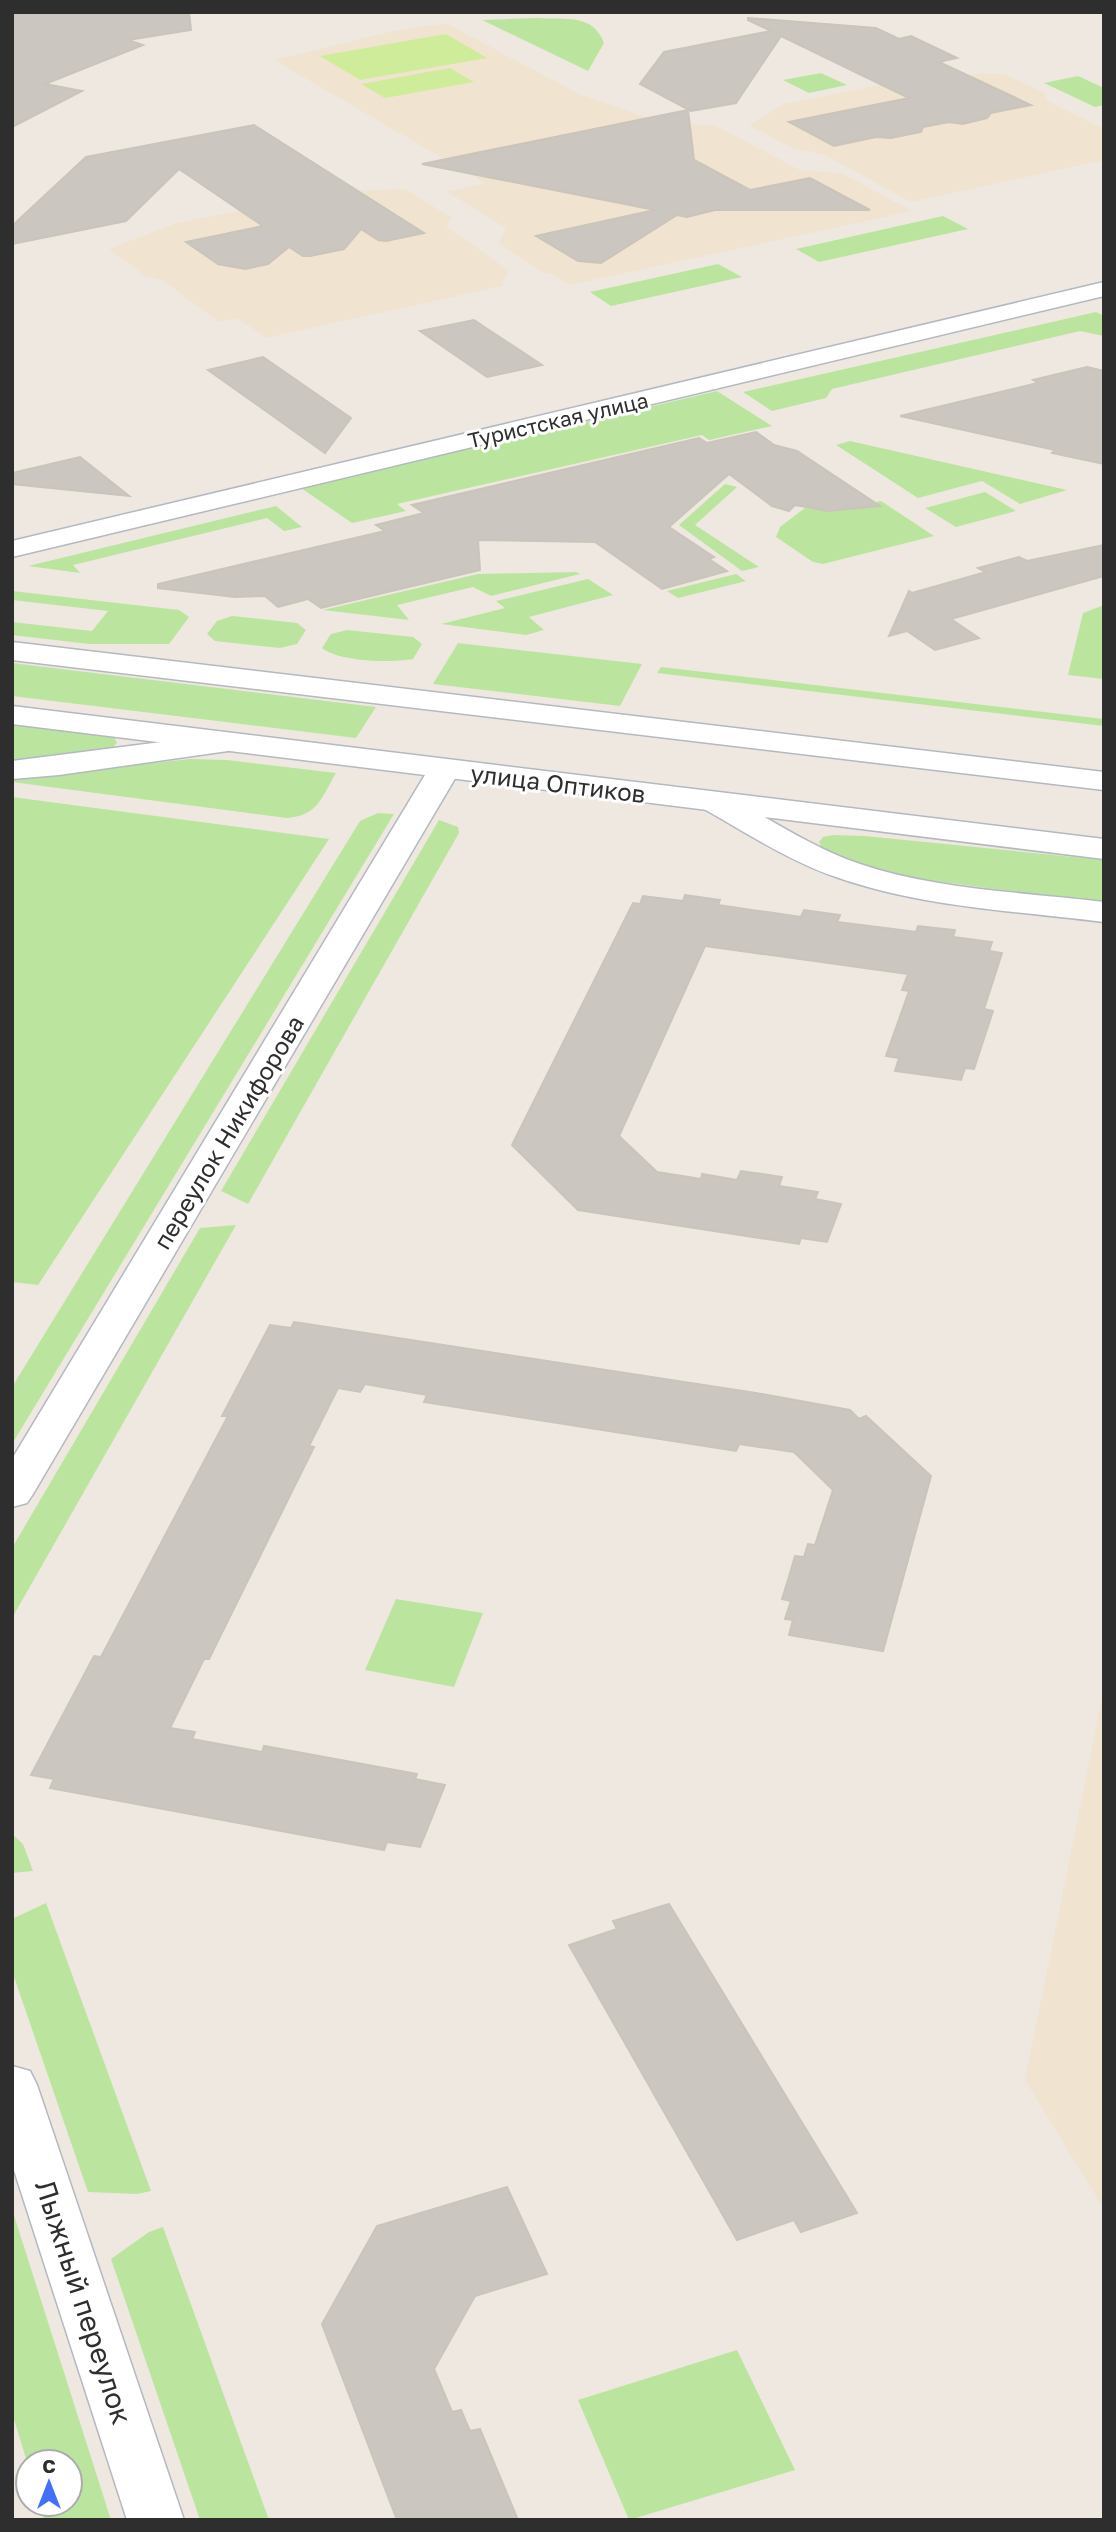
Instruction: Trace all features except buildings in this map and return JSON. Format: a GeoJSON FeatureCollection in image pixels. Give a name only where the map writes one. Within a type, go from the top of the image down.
{"type":"FeatureCollection","features":[{"type":"Feature","properties":{"kind":"street","name":"Туристская улица"},"geometry":{"type":"LineString","coordinates":[[12,549],[1104,289]]}},
{"type":"Feature","properties":{"kind":"street"},"geometry":{"type":"LineString","coordinates":[[12,652],[1104,781]]}},
{"type":"Feature","properties":{"kind":"street","name":"улица Оптиков"},"geometry":{"type":"LineString","coordinates":[[12,715],[1104,849]]}},
{"type":"Feature","properties":{"kind":"street"},"geometry":{"type":"LineString","coordinates":[[12,770],[224,743]]}},
{"type":"Feature","properties":{"kind":"street","name":"переулок Никифорова"},"geometry":{"type":"LineString","coordinates":[[12,1494],[444,769]]}},
{"type":"Feature","properties":{"kind":"street"},"geometry":{"type":"LineString","coordinates":[[715,802],[819,858],[863,875],[921,888],[1104,912]]}},
{"type":"Feature","properties":{"kind":"street","name":"Лыжный переулок"},"geometry":{"type":"LineString","coordinates":[[12,2085],[156,2520]]}},
{"type":"Feature","properties":{"kind":"shaded area"},"geometry":{"type":"Polygon","coordinates":[[[446,23],[579,94],[665,124],[714,125],[800,170],[841,173],[912,211],[570,285],[550,273],[544,274],[499,243],[506,228],[447,192],[485,183],[274,60],[389,32],[446,23]]]}},
{"type":"Feature","properties":{"kind":"shaded area"},"geometry":{"type":"Polygon","coordinates":[[[932,74],[1004,74],[1045,93],[1047,101],[1104,129],[1104,160],[911,202],[825,155],[792,148],[749,125],[784,104],[932,74]]]}},
{"type":"Feature","properties":{"kind":"shaded area"},"geometry":{"type":"Polygon","coordinates":[[[405,189],[452,218],[446,226],[508,270],[502,286],[266,338],[237,318],[219,322],[162,280],[145,276],[109,249],[176,223],[348,191],[405,189]]]}},
{"type":"Feature","properties":{"kind":"shaded area"},"geometry":{"type":"Polygon","coordinates":[[[1104,1688],[1104,2209],[1025,2080],[1104,1688]]]}},
{"type":"Feature","properties":{"kind":"green space"},"geometry":{"type":"Polygon","coordinates":[[[482,20],[577,20],[585,22],[599,33],[604,43],[588,71],[482,20]]]}},
{"type":"Feature","properties":{"kind":"green space"},"geometry":{"type":"Polygon","coordinates":[[[446,34],[487,58],[360,80],[320,56],[446,34]]]}},
{"type":"Feature","properties":{"kind":"green space"},"geometry":{"type":"Polygon","coordinates":[[[450,68],[474,82],[385,98],[361,84],[450,68]]]}},
{"type":"Feature","properties":{"kind":"green space"},"geometry":{"type":"Polygon","coordinates":[[[821,73],[847,85],[809,93],[783,80],[821,73]]]}},
{"type":"Feature","properties":{"kind":"green space"},"geometry":{"type":"Polygon","coordinates":[[[1078,76],[1104,88],[1104,105],[1095,107],[1044,83],[1078,76]]]}},
{"type":"Feature","properties":{"kind":"green space"},"geometry":{"type":"Polygon","coordinates":[[[943,216],[968,229],[819,262],[796,249],[943,216]]]}},
{"type":"Feature","properties":{"kind":"green space"},"geometry":{"type":"Polygon","coordinates":[[[718,264],[742,277],[611,306],[590,292],[718,264]]]}},
{"type":"Feature","properties":{"kind":"green space"},"geometry":{"type":"Polygon","coordinates":[[[1096,312],[1104,316],[1104,336],[1080,331],[832,389],[826,398],[772,411],[743,392],[1096,312]]]}},
{"type":"Feature","properties":{"kind":"green space"},"geometry":{"type":"Polygon","coordinates":[[[717,391],[772,426],[709,440],[702,435],[397,504],[406,511],[352,523],[301,488],[717,391]]]}},
{"type":"Feature","properties":{"kind":"green space"},"geometry":{"type":"Polygon","coordinates":[[[850,441],[1067,490],[1020,504],[982,481],[918,498],[836,445],[850,441]]]}},
{"type":"Feature","properties":{"kind":"green space"},"geometry":{"type":"Polygon","coordinates":[[[725,484],[737,487],[695,525],[759,567],[742,571],[679,525],[725,484]]]}},
{"type":"Feature","properties":{"kind":"green space"},"geometry":{"type":"Polygon","coordinates":[[[985,492],[1016,511],[956,527],[925,508],[985,492]]]}},
{"type":"Feature","properties":{"kind":"green space"},"geometry":{"type":"Polygon","coordinates":[[[881,501],[934,536],[823,564],[813,562],[776,537],[780,527],[805,508],[834,511],[881,501]]]}},
{"type":"Feature","properties":{"kind":"green space"},"geometry":{"type":"Polygon","coordinates":[[[276,506],[302,527],[284,531],[267,518],[73,565],[80,573],[28,566],[276,506]]]}},
{"type":"Feature","properties":{"kind":"green space"},"geometry":{"type":"Polygon","coordinates":[[[478,574],[580,574],[491,596],[473,587],[397,605],[409,620],[323,610],[478,574]]]}},
{"type":"Feature","properties":{"kind":"green space"},"geometry":{"type":"Polygon","coordinates":[[[736,574],[746,581],[678,598],[667,591],[736,574]]]}},
{"type":"Feature","properties":{"kind":"green space"},"geometry":{"type":"Polygon","coordinates":[[[588,579],[613,595],[529,617],[544,630],[526,635],[441,624],[505,608],[496,601],[588,579]]]}},
{"type":"Feature","properties":{"kind":"green space"},"geometry":{"type":"Polygon","coordinates":[[[12,591],[179,610],[189,617],[169,644],[89,644],[12,635],[12,622],[92,631],[108,611],[12,600],[12,591]]]}},
{"type":"Feature","properties":{"kind":"green space"},"geometry":{"type":"Polygon","coordinates":[[[1104,605],[1104,679],[1068,675],[1083,613],[1104,605]]]}},
{"type":"Feature","properties":{"kind":"green space"},"geometry":{"type":"Polygon","coordinates":[[[232,616],[297,623],[306,630],[297,644],[280,648],[215,641],[207,634],[217,621],[232,616]]]}},
{"type":"Feature","properties":{"kind":"green space"},"geometry":{"type":"Polygon","coordinates":[[[347,630],[413,637],[422,644],[413,659],[392,661],[352,659],[322,648],[331,634],[347,630]]]}},
{"type":"Feature","properties":{"kind":"green space"},"geometry":{"type":"Polygon","coordinates":[[[458,643],[642,664],[620,706],[433,684],[458,643]]]}},
{"type":"Feature","properties":{"kind":"green space"},"geometry":{"type":"Polygon","coordinates":[[[12,663],[376,707],[356,738],[12,696],[12,663]]]}},
{"type":"Feature","properties":{"kind":"green space"},"geometry":{"type":"Polygon","coordinates":[[[661,667],[1104,719],[1104,726],[657,673],[661,667]]]}},
{"type":"Feature","properties":{"kind":"green space"},"geometry":{"type":"Polygon","coordinates":[[[12,723],[107,735],[114,737],[117,743],[111,749],[12,761],[12,723]]]}},
{"type":"Feature","properties":{"kind":"green space"},"geometry":{"type":"Polygon","coordinates":[[[190,759],[227,760],[336,773],[313,809],[287,818],[12,782],[12,778],[190,759]]]}},
{"type":"Feature","properties":{"kind":"green space"},"geometry":{"type":"Polygon","coordinates":[[[12,797],[329,839],[38,1285],[12,1282],[12,797]]]}},
{"type":"Feature","properties":{"kind":"green space"},"geometry":{"type":"Polygon","coordinates":[[[378,813],[394,814],[12,1444],[12,1387],[360,821],[378,813]]]}},
{"type":"Feature","properties":{"kind":"green space"},"geometry":{"type":"Polygon","coordinates":[[[439,820],[458,827],[459,833],[248,1204],[221,1191],[439,820]]]}},
{"type":"Feature","properties":{"kind":"green space"},"geometry":{"type":"Polygon","coordinates":[[[833,835],[1104,860],[1104,903],[926,880],[871,867],[822,848],[819,842],[823,837],[833,835]]]}},
{"type":"Feature","properties":{"kind":"green space"},"geometry":{"type":"Polygon","coordinates":[[[236,1225],[12,1618],[12,1548],[200,1228],[236,1225]]]}},
{"type":"Feature","properties":{"kind":"green space"},"geometry":{"type":"Polygon","coordinates":[[[396,1599],[483,1613],[454,1687],[365,1670],[396,1599]]]}},
{"type":"Feature","properties":{"kind":"green space"},"geometry":{"type":"Polygon","coordinates":[[[12,1834],[23,1844],[33,1871],[12,1873],[12,1834]]]}},
{"type":"Feature","properties":{"kind":"green space"},"geometry":{"type":"Polygon","coordinates":[[[46,1903],[151,2191],[137,2194],[88,2192],[12,1971],[12,1919],[46,1903]]]}},
{"type":"Feature","properties":{"kind":"green space"},"geometry":{"type":"Polygon","coordinates":[[[12,2209],[111,2520],[44,2520],[84,2518],[84,2448],[23,2448],[12,2413],[12,2209]]]}},
{"type":"Feature","properties":{"kind":"green space"},"geometry":{"type":"Polygon","coordinates":[[[163,2227],[269,2520],[200,2520],[111,2259],[149,2232],[163,2227]]]}},
{"type":"Feature","properties":{"kind":"green space"},"geometry":{"type":"Polygon","coordinates":[[[737,2350],[795,2470],[629,2520],[578,2400],[737,2350]]]}}]}
